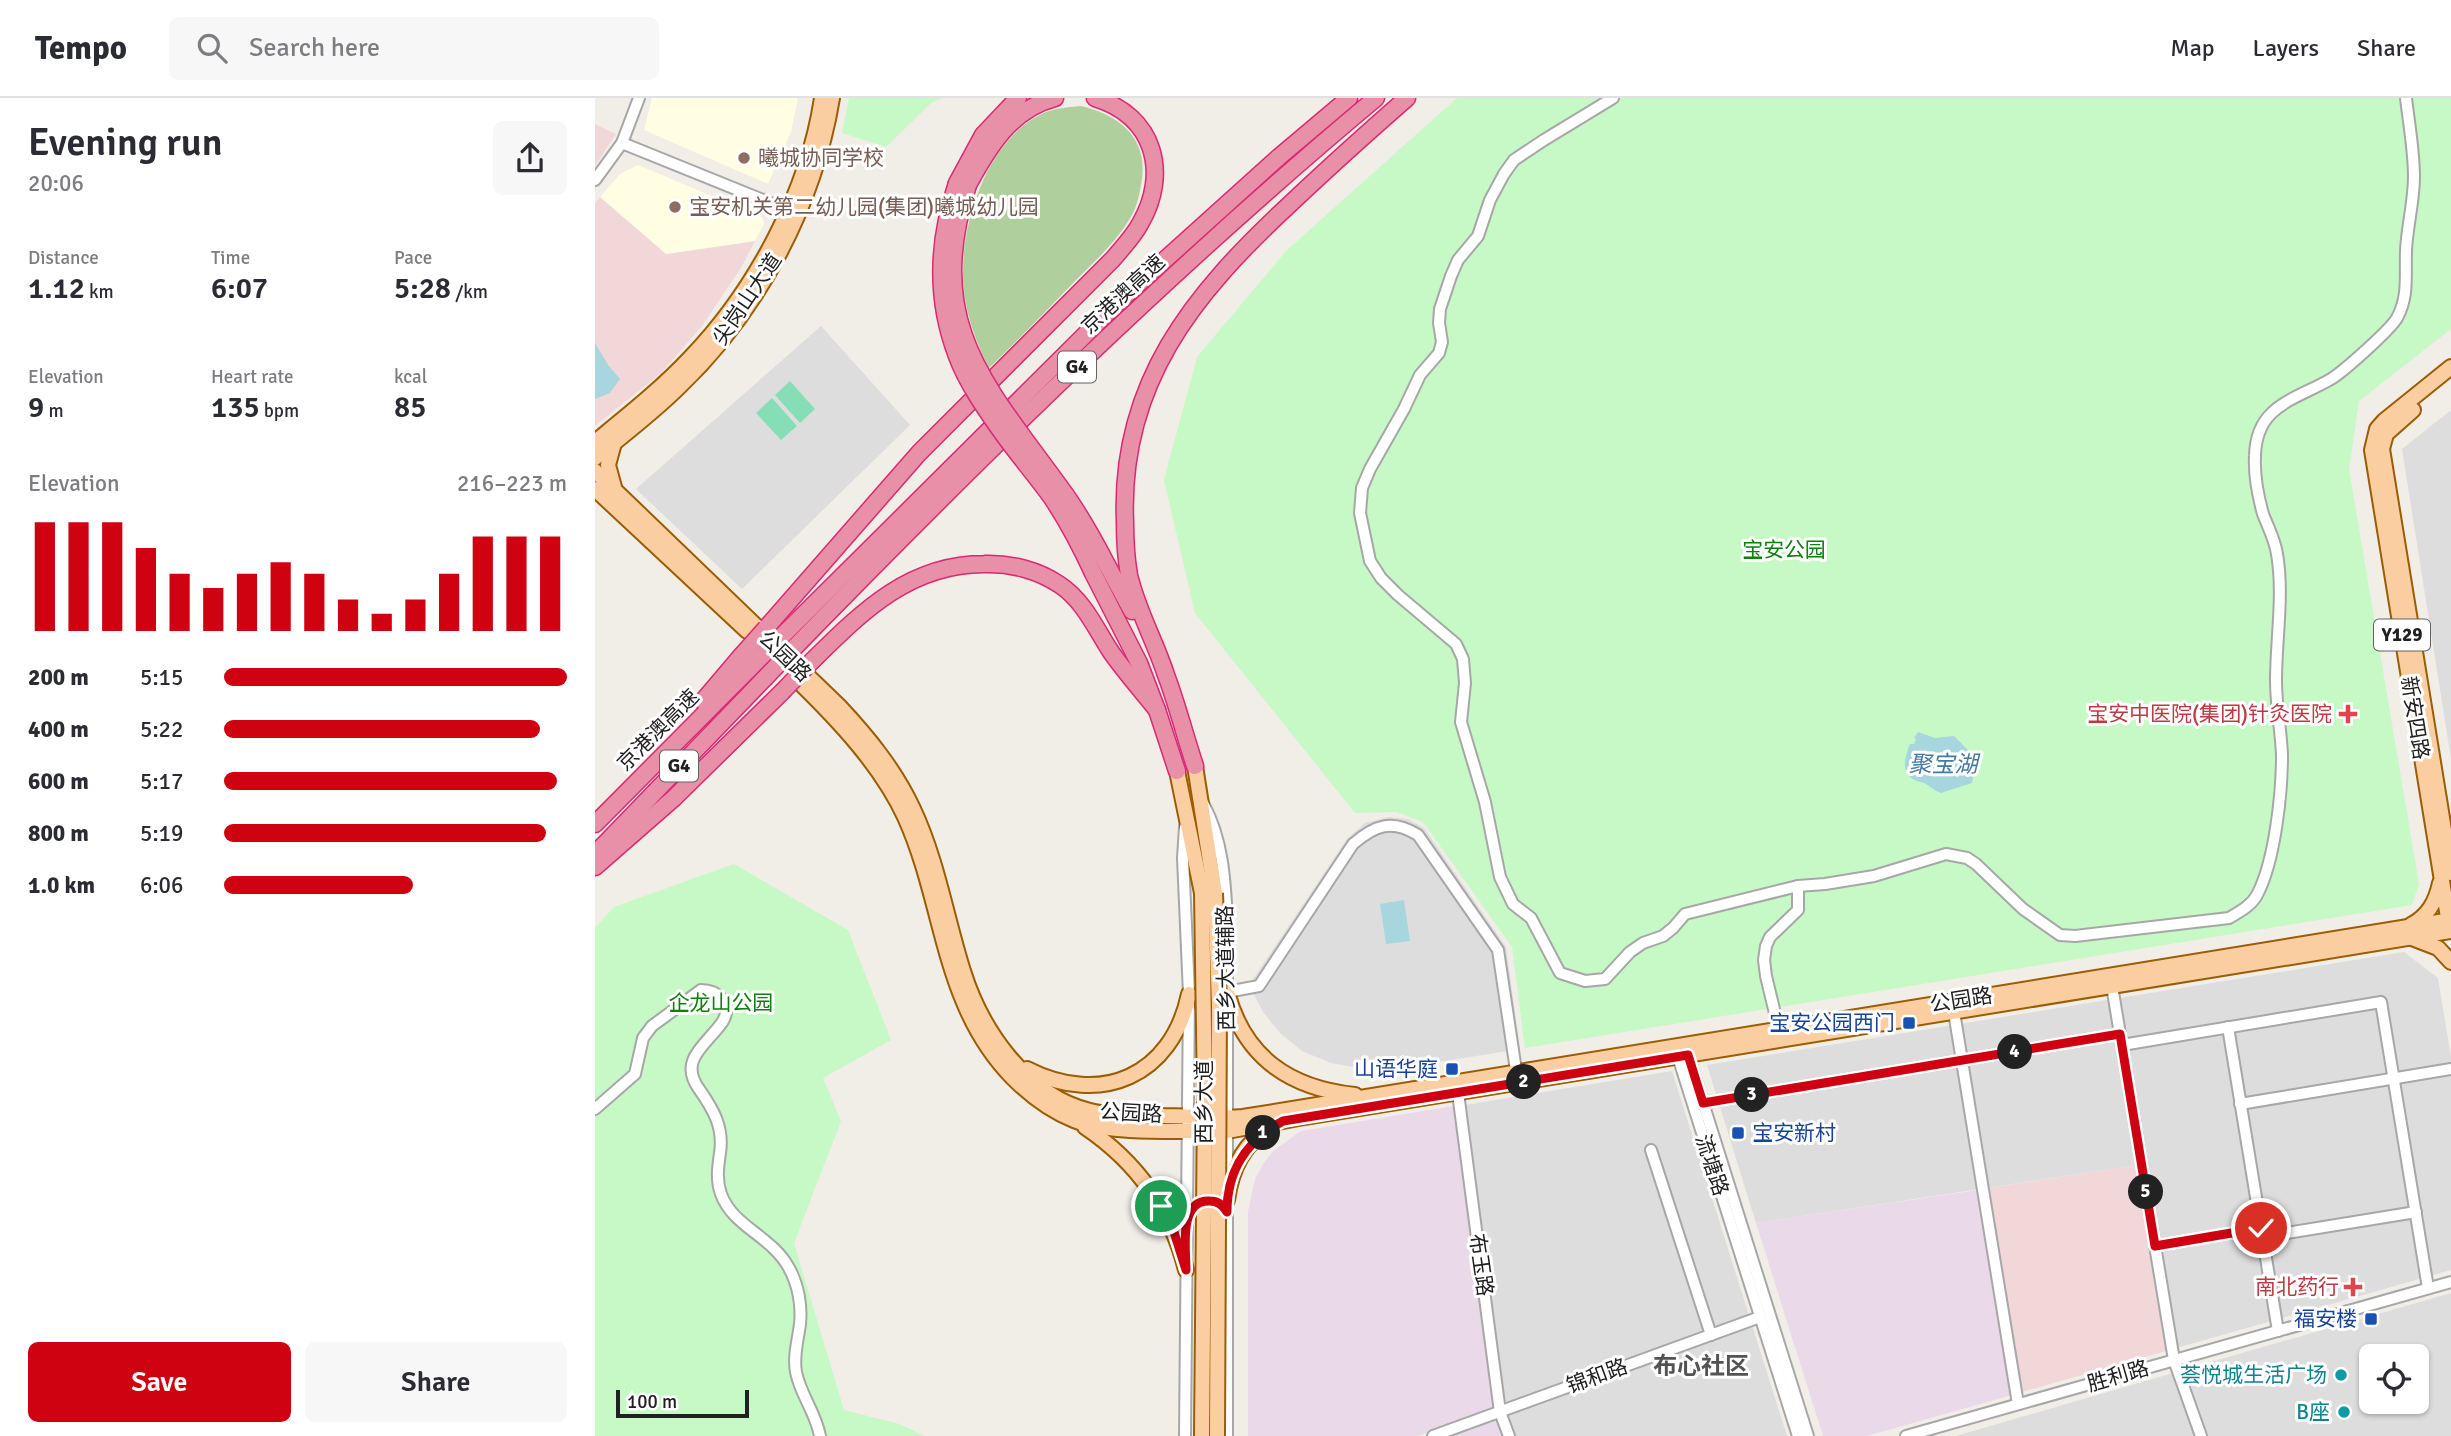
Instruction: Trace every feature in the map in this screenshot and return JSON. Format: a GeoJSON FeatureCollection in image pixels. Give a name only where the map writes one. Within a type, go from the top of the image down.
{"type":"FeatureCollection","features":[{"type":"Feature","properties":{"kind":"highway"},"geometry":{"type":"LineString","coordinates":[[1018,98],[983,135],[963,184],[954,239],[953,294],[969,351],[983,379],[1086,524],[1100,569],[1157,710],[1177,771]]}},
{"type":"Feature","properties":{"kind":"highway"},"geometry":{"type":"LineString","coordinates":[[963,184],[1011,122],[1043,101],[1055,98]]}},
{"type":"Feature","properties":{"kind":"highway"},"geometry":{"type":"LineString","coordinates":[[772,634],[919,453],[1104,268],[1140,224],[1146,212],[1154,177],[1154,158],[1150,143],[1130,115],[1095,98]]}},
{"type":"Feature","properties":{"kind":"highway","name":"京港澳高速"},"geometry":{"type":"LineString","coordinates":[[595,824],[772,634],[1118,302],[1279,157],[1349,98]]}},
{"type":"Feature","properties":{"kind":"highway","name":"京港澳高速"},"geometry":{"type":"LineString","coordinates":[[595,853],[875,565],[1130,315],[1286,173],[1376,98]]}},
{"type":"Feature","properties":{"kind":"highway"},"geometry":{"type":"LineString","coordinates":[[1195,766],[1166,674],[1136,599],[1127,553],[1125,470],[1139,408],[1166,348],[1203,293],[1226,266],[1337,160],[1407,98]]}},
{"type":"Feature","properties":{"kind":"highway"},"geometry":{"type":"LineString","coordinates":[[595,867],[674,798],[848,626],[896,589],[943,567],[996,564],[1017,567],[1061,585],[1080,603],[1112,652],[1157,710]]}},
{"type":"Feature","properties":{"kind":"highway"},"geometry":{"type":"LineString","coordinates":[[1100,569],[1166,674]]}},
{"type":"Feature","properties":{"kind":"main road","name":"尖岗山大道"},"geometry":{"type":"LineString","coordinates":[[595,442],[664,385],[718,326],[741,296],[793,212],[822,98]]}},
{"type":"Feature","properties":{"kind":"main road","name":"尖岗山大道"},"geometry":{"type":"LineString","coordinates":[[595,458],[682,384],[722,340],[759,288],[820,152],[832,98]]}},
{"type":"Feature","properties":{"kind":"main road","name":"新安四路"},"geometry":{"type":"LineString","coordinates":[[2446,874],[2372,450],[2377,429],[2384,421],[2451,367]]}},
{"type":"Feature","properties":{"kind":"main road","name":"新安四路"},"geometry":{"type":"LineString","coordinates":[[2450,928],[2446,874],[2382,449],[2386,433],[2451,379]]}},
{"type":"Feature","properties":{"kind":"main road"},"geometry":{"type":"LineString","coordinates":[[614,443],[608,465],[616,491]]}},
{"type":"Feature","properties":{"kind":"main road","name":"公园路"},"geometry":{"type":"LineString","coordinates":[[595,471],[839,706],[881,754],[907,795],[924,835],[971,995],[989,1028],[1014,1061],[1063,1101],[1081,1109],[1113,1114],[1227,1125],[1283,1121],[1458,1093],[1517,1078]]}},
{"type":"Feature","properties":{"kind":"main road","name":"公园路"},"geometry":{"type":"LineString","coordinates":[[597,492],[807,690],[869,760],[894,796],[911,831],[956,985],[979,1035],[1018,1083],[1049,1107],[1075,1121],[1110,1128],[1188,1123]]}},
{"type":"Feature","properties":{"kind":"main road"},"geometry":{"type":"LineString","coordinates":[[1195,766],[1208,893]]}},
{"type":"Feature","properties":{"kind":"main road"},"geometry":{"type":"LineString","coordinates":[[1177,771],[1208,893]]}},
{"type":"Feature","properties":{"kind":"main road"},"geometry":{"type":"LineString","coordinates":[[2446,874],[2432,907],[2407,933],[2438,948],[2451,962]]}},
{"type":"Feature","properties":{"kind":"main road","name":"西乡大道"},"geometry":{"type":"LineString","coordinates":[[1202,1436],[1208,893]]}},
{"type":"Feature","properties":{"kind":"main road","name":"西乡大道"},"geometry":{"type":"LineString","coordinates":[[1208,893],[1219,1005],[1217,1436]]}},
{"type":"Feature","properties":{"kind":"main road","name":"公园路"},"geometry":{"type":"LineString","coordinates":[[1682,1052],[1779,1030],[2450,928]]}},
{"type":"Feature","properties":{"kind":"main road","name":"公园路"},"geometry":{"type":"LineString","coordinates":[[1227,1125],[1370,1096],[1517,1078],[1954,1012],[2111,981]]}},
{"type":"Feature","properties":{"kind":"main road"},"geometry":{"type":"LineString","coordinates":[[1227,992],[1239,1028],[1249,1043],[1278,1070],[1321,1088],[1370,1096]]}},
{"type":"Feature","properties":{"kind":"main road"},"geometry":{"type":"LineString","coordinates":[[1014,1061],[1030,1070],[1064,1082],[1100,1084],[1125,1078],[1151,1064],[1163,1053],[1180,1026],[1189,994]]}},
{"type":"Feature","properties":{"kind":"main road"},"geometry":{"type":"LineString","coordinates":[[1075,1121],[1117,1151],[1152,1192],[1174,1232],[1186,1270]]}},
{"type":"Feature","properties":{"kind":"main road"},"geometry":{"type":"LineString","coordinates":[[1227,1206],[1229,1184],[1241,1155],[1265,1131],[1283,1121]]}},
{"type":"Feature","properties":{"kind":"street"},"geometry":{"type":"LineString","coordinates":[[595,180],[622,143],[639,98]]}},
{"type":"Feature","properties":{"kind":"street"},"geometry":{"type":"LineString","coordinates":[[1613,98],[1514,160],[1504,174],[1490,200],[1478,236],[1458,260],[1440,309],[1442,342],[1439,353],[1420,375],[1362,488],[1360,513],[1370,561],[1381,578],[1456,644],[1463,659],[1465,683],[1461,722],[1490,820],[1500,877],[1513,904],[1531,918],[1560,974],[1585,981],[1605,979],[1630,952],[1643,943],[1663,936],[1685,914],[1798,886],[1874,876],[1946,854],[1967,858],[1976,864],[2023,909],[2060,935],[2075,936],[2228,918],[2242,911],[2256,896],[2269,860],[2276,826],[2282,754],[2276,707],[2280,592],[2277,552],[2262,511],[2254,454],[2258,434],[2266,419],[2279,406],[2345,369],[2396,321],[2407,283],[2406,254],[2414,180],[2406,98]]}},
{"type":"Feature","properties":{"kind":"street"},"geometry":{"type":"LineString","coordinates":[[622,143],[793,212]]}},
{"type":"Feature","properties":{"kind":"street","name":"西乡大道辅路"},"geometry":{"type":"LineString","coordinates":[[1200,798],[1210,817],[1223,863],[1227,921],[1227,1436]]}},
{"type":"Feature","properties":{"kind":"street","name":"西乡大道辅路"},"geometry":{"type":"LineString","coordinates":[[1185,1436],[1189,994],[1183,858],[1186,806]]}},
{"type":"Feature","properties":{"kind":"street"},"geometry":{"type":"LineString","coordinates":[[1227,992],[1259,986],[1353,844],[1369,830],[1389,825],[1405,827],[1418,835],[1498,950],[1517,1078]]}},
{"type":"Feature","properties":{"kind":"street"},"geometry":{"type":"LineString","coordinates":[[1779,1030],[1766,976],[1765,953],[1770,937],[1798,911],[1798,886]]}},
{"type":"Feature","properties":{"kind":"street"},"geometry":{"type":"LineString","coordinates":[[2111,981],[2174,1360],[2201,1436]]}},
{"type":"Feature","properties":{"kind":"street"},"geometry":{"type":"LineString","coordinates":[[595,1109],[635,1074],[643,1038],[652,1026],[701,990],[719,994],[726,1011],[724,1020],[696,1053],[693,1077],[714,1109],[718,1123],[721,1137],[718,1181],[722,1196],[739,1221],[779,1253],[796,1284],[800,1320],[795,1355],[796,1372],[820,1436]]}},
{"type":"Feature","properties":{"kind":"street"},"geometry":{"type":"LineString","coordinates":[[1703,1103],[1962,1060],[2228,1027],[2381,1002],[2428,1288]]}},
{"type":"Feature","properties":{"kind":"street"},"geometry":{"type":"LineString","coordinates":[[1954,1012],[2018,1404]]}},
{"type":"Feature","properties":{"kind":"street"},"geometry":{"type":"LineString","coordinates":[[2228,1027],[2278,1331]]}},
{"type":"Feature","properties":{"kind":"street"},"geometry":{"type":"LineString","coordinates":[[1188,1031],[1191,1042],[1203,1052],[1218,1051],[1227,1037]]}},
{"type":"Feature","properties":{"kind":"street","name":"流塘路"},"geometry":{"type":"LineString","coordinates":[[1682,1052],[1703,1103],[1808,1436]]}},
{"type":"Feature","properties":{"kind":"street","name":"流塘路"},"geometry":{"type":"LineString","coordinates":[[1682,1052],[1798,1436]]}},
{"type":"Feature","properties":{"kind":"street"},"geometry":{"type":"LineString","coordinates":[[2240,1104],[2451,1069]]}},
{"type":"Feature","properties":{"kind":"street","name":"布玉路"},"geometry":{"type":"LineString","coordinates":[[1458,1093],[1500,1412],[1509,1436]]}},
{"type":"Feature","properties":{"kind":"street"},"geometry":{"type":"LineString","coordinates":[[1651,1150],[1711,1335]]}},
{"type":"Feature","properties":{"kind":"street"},"geometry":{"type":"LineString","coordinates":[[1187,1219],[1195,1205],[1206,1200],[1227,1206]]}},
{"type":"Feature","properties":{"kind":"street"},"geometry":{"type":"LineString","coordinates":[[2155,1246],[2416,1212]]}},
{"type":"Feature","properties":{"kind":"street","name":"胜利路"},"geometry":{"type":"LineString","coordinates":[[1906,1436],[2451,1282]]}},
{"type":"Feature","properties":{"kind":"street","name":"锦和路"},"geometry":{"type":"LineString","coordinates":[[1433,1436],[1761,1317]]}},
{"type":"Feature","properties":{"kind":"shaded area","name":"曦城协同学校"},"geometry":{"type":"Polygon","coordinates":[[[652,98],[798,98],[791,132],[768,184],[644,130],[652,98]]]}},
{"type":"Feature","properties":{"kind":"shaded area"},"geometry":{"type":"Polygon","coordinates":[[[595,124],[616,134],[595,166],[595,124]]]}},
{"type":"Feature","properties":{"kind":"shaded area","name":"宝安机关第二幼儿园(集团)曦城幼儿园"},"geometry":{"type":"Polygon","coordinates":[[[638,165],[762,217],[764,224],[755,241],[666,254],[600,197],[620,174],[638,165]]]}},
{"type":"Feature","properties":{"kind":"shaded area"},"geometry":{"type":"Polygon","coordinates":[[[600,197],[667,254],[755,241],[742,266],[702,326],[662,372],[595,426],[595,203],[600,197]]]}},
{"type":"Feature","properties":{"kind":"shaded area"},"geometry":{"type":"Polygon","coordinates":[[[821,326],[910,425],[742,589],[636,489],[821,326]]]}},
{"type":"Feature","properties":{"kind":"shaded area"},"geometry":{"type":"Polygon","coordinates":[[[2451,410],[2451,759],[2402,449],[2451,410]]]}},
{"type":"Feature","properties":{"kind":"shaded area","name":"山语华庭"},"geometry":{"type":"Polygon","coordinates":[[[1389,817],[1408,819],[1424,828],[1506,947],[1520,1049],[1414,1066],[1358,1068],[1331,1063],[1302,1051],[1281,1034],[1263,1012],[1249,985],[1347,839],[1365,823],[1389,817]]]}},
{"type":"Feature","properties":{"kind":"shaded area"},"geometry":{"type":"Polygon","coordinates":[[[2404,952],[2438,978],[2451,1057],[2451,1270],[2166,1351],[2138,1165],[1756,1223],[1707,1065],[2404,952]]]}},
{"type":"Feature","properties":{"kind":"shaded area"},"geometry":{"type":"Polygon","coordinates":[[[1672,1071],[1787,1436],[1515,1436],[1505,1410],[1465,1105],[1672,1071]]]}},
{"type":"Feature","properties":{"kind":"shaded area"},"geometry":{"type":"Polygon","coordinates":[[[1454,1106],[1494,1408],[1417,1436],[1248,1436],[1248,1212],[1255,1179],[1263,1164],[1273,1151],[1301,1131],[1454,1106]]]}},
{"type":"Feature","properties":{"kind":"shaded area"},"geometry":{"type":"Polygon","coordinates":[[[2138,1165],[2166,1351],[2022,1392],[1988,1188],[2138,1165]]]}},
{"type":"Feature","properties":{"kind":"shaded area"},"geometry":{"type":"Polygon","coordinates":[[[1978,1190],[2012,1395],[1867,1436],[1823,1436],[1756,1223],[1978,1190]]]}},
{"type":"Feature","properties":{"kind":"shaded area"},"geometry":{"type":"Polygon","coordinates":[[[2451,1293],[2451,1436],[2207,1436],[2183,1370],[2451,1293]]]}},
{"type":"Feature","properties":{"kind":"shaded area"},"geometry":{"type":"Polygon","coordinates":[[[2173,1373],[2196,1436],[1956,1436],[2173,1373]]]}},
{"type":"Feature","properties":{"kind":"shaded area"},"geometry":{"type":"Polygon","coordinates":[[[1497,1418],[1503,1436],[1449,1436],[1497,1418]]]}},
{"type":"Feature","properties":{"kind":"green space"},"geometry":{"type":"Polygon","coordinates":[[[849,98],[944,98],[932,102],[886,147],[842,133],[849,98]]]}},
{"type":"Feature","properties":{"kind":"green space","name":"宝安公园"},"geometry":{"type":"Polygon","coordinates":[[[1457,98],[2451,98],[2451,329],[2359,401],[2349,469],[2419,884],[2412,905],[1525,1048],[1512,947],[1423,822],[1396,812],[1355,813],[1195,613],[1164,480],[1197,357],[1286,251],[1457,98]]]}},
{"type":"Feature","properties":{"kind":"green space"},"geometry":{"type":"Polygon","coordinates":[[[1081,106],[1109,116],[1130,132],[1137,143],[1143,169],[1135,208],[1104,252],[989,368],[973,331],[964,291],[965,241],[980,187],[1008,140],[1027,123],[1049,111],[1081,106]]]}},
{"type":"Feature","properties":{"kind":"green space"},"geometry":{"type":"Polygon","coordinates":[[[790,381],[815,409],[800,423],[775,395],[790,381]]]}},
{"type":"Feature","properties":{"kind":"green space"},"geometry":{"type":"Polygon","coordinates":[[[772,398],[797,426],[781,440],[756,413],[772,398]]]}},
{"type":"Feature","properties":{"kind":"green space","name":"企龙山公园"},"geometry":{"type":"Polygon","coordinates":[[[734,864],[848,930],[891,1040],[823,1078],[841,1121],[794,1243],[844,1410],[899,1424],[925,1436],[595,1436],[595,928],[614,907],[734,864]]]}},
{"type":"Feature","properties":{"kind":"water"},"geometry":{"type":"Polygon","coordinates":[[[595,343],[620,379],[610,393],[595,399],[595,343]]]}},
{"type":"Feature","properties":{"kind":"water","name":"聚宝湖"},"geometry":{"type":"Polygon","coordinates":[[[1918,732],[1935,738],[1954,736],[1970,752],[1970,760],[1975,767],[1972,783],[1941,793],[1910,777],[1905,759],[1918,732]]]}},
{"type":"Feature","properties":{"kind":"water"},"geometry":{"type":"Polygon","coordinates":[[[1404,900],[1410,941],[1386,944],[1380,904],[1404,900]]]}},
{"type":"Feature","properties":{"kind":"place","name":"曦城协同学校"},"geometry":{"type":"Point","coordinates":[744,158]}},
{"type":"Feature","properties":{"kind":"place","name":"宝安机关第二幼儿园(集团)曦城幼儿园"},"geometry":{"type":"Point","coordinates":[675,207]}},
{"type":"Feature","properties":{"kind":"place","name":"宝安中医院(集团)针灸医院"},"geometry":{"type":"Point","coordinates":[2348,714]}},
{"type":"Feature","properties":{"kind":"place","name":"宝安公园西门"},"geometry":{"type":"Point","coordinates":[1909,1023]}},
{"type":"Feature","properties":{"kind":"place","name":"山语华庭"},"geometry":{"type":"Point","coordinates":[1452,1069]}},
{"type":"Feature","properties":{"kind":"place","name":"宝安新村"},"geometry":{"type":"Point","coordinates":[1738,1133]}},
{"type":"Feature","properties":{"kind":"place","name":"南北药行"},"geometry":{"type":"Point","coordinates":[2353,1287]}},
{"type":"Feature","properties":{"kind":"place","name":"福安楼"},"geometry":{"type":"Point","coordinates":[2371,1319]}},
{"type":"Feature","properties":{"kind":"place","name":"荟悦城生活广场"},"geometry":{"type":"Point","coordinates":[2341,1375]}},
{"type":"Feature","properties":{"kind":"place","name":"B座"},"geometry":{"type":"Point","coordinates":[2344,1412]}},
{"type":"Feature","properties":{"kind":"district","name":"布心社区"},"geometry":{"type":"Point","coordinates":[1701,1366]}},
{"type":"Feature","properties":{"kind":"route"},"geometry":{"type":"LineString","coordinates":[[1161,1206],[1174,1232],[1186,1270],[1187,1219],[1191,1210],[1206,1200],[1219,1203],[1227,1212],[1229,1184],[1241,1155],[1265,1131],[1283,1121],[1688,1055],[1703,1103],[2120,1034],[2155,1246],[2261,1228]]}}]}
